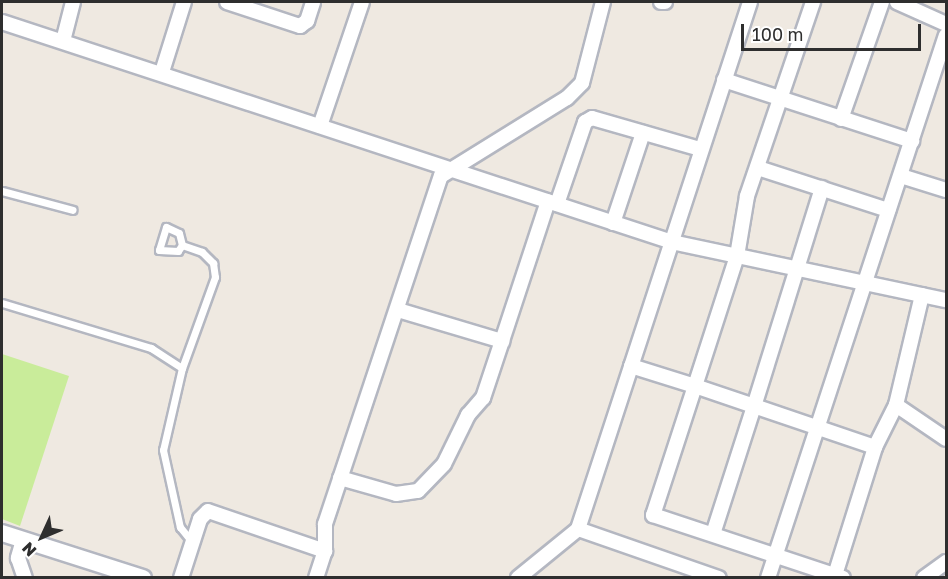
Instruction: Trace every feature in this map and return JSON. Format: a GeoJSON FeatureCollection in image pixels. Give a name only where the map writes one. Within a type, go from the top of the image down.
{"type":"FeatureCollection","features":[{"type":"Feature","properties":{"kind":"street"},"geometry":{"type":"LineString","coordinates":[[63,41],[73,2]]}},
{"type":"Feature","properties":{"kind":"street"},"geometry":{"type":"LineString","coordinates":[[162,72],[184,2]]}},
{"type":"Feature","properties":{"kind":"street"},"geometry":{"type":"LineString","coordinates":[[226,2],[300,26],[307,21],[313,2]]}},
{"type":"Feature","properties":{"kind":"street"},"geometry":{"type":"LineString","coordinates":[[320,126],[362,2]]}},
{"type":"Feature","properties":{"kind":"street"},"geometry":{"type":"LineString","coordinates":[[316,578],[325,551],[325,524],[441,176],[450,168],[567,98],[582,83],[603,2]]}},
{"type":"Feature","properties":{"kind":"street"},"geometry":{"type":"LineString","coordinates":[[518,578],[578,529],[700,149],[750,2]]}},
{"type":"Feature","properties":{"kind":"street"},"geometry":{"type":"LineString","coordinates":[[813,2],[747,196],[738,256],[653,515],[839,576],[875,447],[896,405],[922,295]]}},
{"type":"Feature","properties":{"kind":"street"},"geometry":{"type":"LineString","coordinates":[[841,119],[882,2]]}},
{"type":"Feature","properties":{"kind":"street"},"geometry":{"type":"LineString","coordinates":[[897,2],[946,24]]}},
{"type":"Feature","properties":{"kind":"street"},"geometry":{"type":"LineString","coordinates":[[2,22],[162,72],[672,242],[946,300]]}},
{"type":"Feature","properties":{"kind":"street"},"geometry":{"type":"LineString","coordinates":[[768,578],[946,35]]}},
{"type":"Feature","properties":{"kind":"street"},"geometry":{"type":"LineString","coordinates":[[723,80],[912,141]]}},
{"type":"Feature","properties":{"kind":"street"},"geometry":{"type":"LineString","coordinates":[[340,478],[396,494],[418,491],[444,464],[468,415],[483,398],[553,202],[585,122],[592,118],[700,149]]}},
{"type":"Feature","properties":{"kind":"street"},"geometry":{"type":"LineString","coordinates":[[613,223],[643,133]]}},
{"type":"Feature","properties":{"kind":"street"},"geometry":{"type":"LineString","coordinates":[[758,168],[888,210]]}},
{"type":"Feature","properties":{"kind":"street"},"geometry":{"type":"LineString","coordinates":[[901,176],[946,190]]}},
{"type":"Feature","properties":{"kind":"street"},"geometry":{"type":"LineString","coordinates":[[713,534],[800,270],[822,188]]}},
{"type":"Feature","properties":{"kind":"street"},"geometry":{"type":"LineString","coordinates":[[398,310],[502,341]]}},
{"type":"Feature","properties":{"kind":"street"},"geometry":{"type":"LineString","coordinates":[[631,366],[875,447]]}},
{"type":"Feature","properties":{"kind":"street"},"geometry":{"type":"LineString","coordinates":[[896,405],[946,439]]}},
{"type":"Feature","properties":{"kind":"street"},"geometry":{"type":"LineString","coordinates":[[181,578],[200,519],[208,511],[325,551]]}},
{"type":"Feature","properties":{"kind":"street"},"geometry":{"type":"LineString","coordinates":[[578,529],[719,578]]}},
{"type":"Feature","properties":{"kind":"street"},"geometry":{"type":"LineString","coordinates":[[2,533],[102,571],[143,578]]}},
{"type":"Feature","properties":{"kind":"street"},"geometry":{"type":"LineString","coordinates":[[23,540],[18,558],[25,578]]}},
{"type":"Feature","properties":{"kind":"street"},"geometry":{"type":"LineString","coordinates":[[924,578],[946,562]]}},
{"type":"Feature","properties":{"kind":"lane"},"geometry":{"type":"LineString","coordinates":[[2,193],[73,210]]}},
{"type":"Feature","properties":{"kind":"lane"},"geometry":{"type":"LineString","coordinates":[[182,245],[202,252],[213,263],[215,277],[182,368],[163,450],[180,527],[192,542]]}},
{"type":"Feature","properties":{"kind":"lane"},"geometry":{"type":"LineString","coordinates":[[2,303],[151,348],[182,368]]}},
{"type":"Feature","properties":{"kind":"green space"},"geometry":{"type":"Polygon","coordinates":[[[2,354],[69,376],[20,526],[2,519],[2,354]]]}}]}
